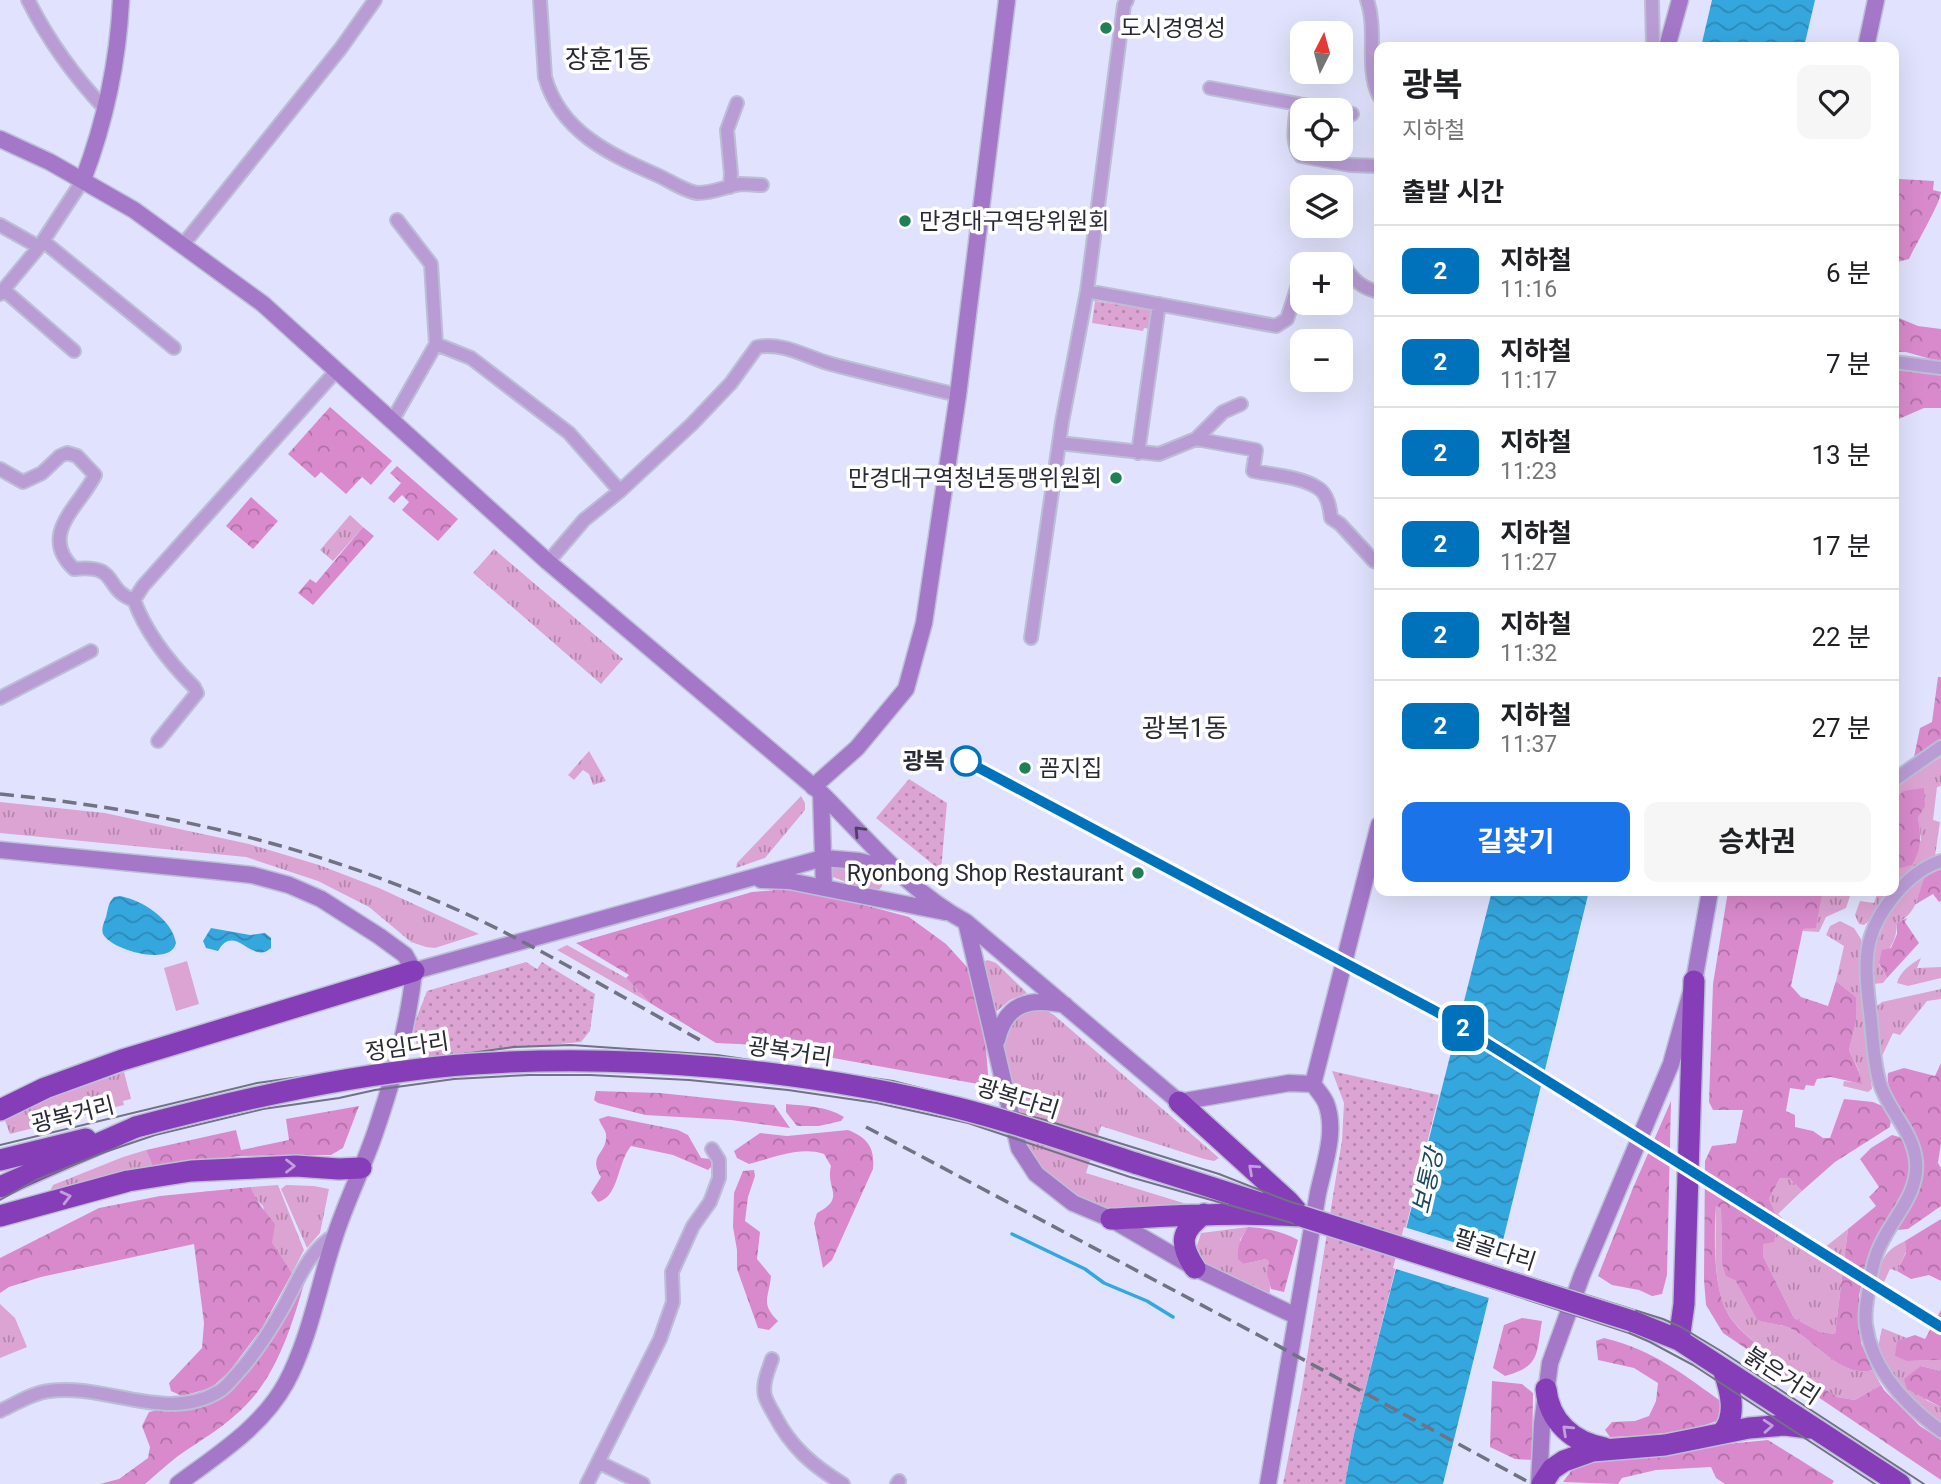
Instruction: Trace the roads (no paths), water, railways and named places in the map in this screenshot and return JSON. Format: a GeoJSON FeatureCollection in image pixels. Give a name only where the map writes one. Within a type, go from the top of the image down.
{"type":"FeatureCollection","features":[{"type":"Feature","properties":{"kind":"highway"},"geometry":{"type":"LineString","coordinates":[[0,1110],[45,1088],[122,1059],[414,971]]}},
{"type":"Feature","properties":{"kind":"highway"},"geometry":{"type":"LineString","coordinates":[[1679,1340],[1684,1304],[1694,981]]}},
{"type":"Feature","properties":{"kind":"highway","name":"정임다리"},"geometry":{"type":"LineString","coordinates":[[136,1127],[260,1096],[393,1074],[461,1066],[541,1061],[689,1067]]}},
{"type":"Feature","properties":{"kind":"highway","name":"광복거리"},"geometry":{"type":"LineString","coordinates":[[689,1067],[813,1080],[884,1092]]}},
{"type":"Feature","properties":{"kind":"highway","name":"광복다리"},"geometry":{"type":"LineString","coordinates":[[884,1092],[958,1108],[1301,1216]]}},
{"type":"Feature","properties":{"kind":"highway"},"geometry":{"type":"LineString","coordinates":[[1179,1102],[1301,1216]]}},
{"type":"Feature","properties":{"kind":"highway","name":"광복거리"},"geometry":{"type":"LineString","coordinates":[[0,1160],[136,1127]]}},
{"type":"Feature","properties":{"kind":"highway","name":"광복거리"},"geometry":{"type":"LineString","coordinates":[[0,1187],[136,1127]]}},
{"type":"Feature","properties":{"kind":"highway"},"geometry":{"type":"LineString","coordinates":[[0,1216],[128,1181],[191,1171],[296,1166],[361,1168]]}},
{"type":"Feature","properties":{"kind":"highway"},"geometry":{"type":"LineString","coordinates":[[1111,1219],[1255,1213],[1301,1216]]}},
{"type":"Feature","properties":{"kind":"highway"},"geometry":{"type":"LineString","coordinates":[[1195,1268],[1185,1253],[1185,1233],[1193,1222],[1204,1214]]}},
{"type":"Feature","properties":{"kind":"highway","name":"팔골다리"},"geometry":{"type":"LineString","coordinates":[[1301,1216],[1632,1321]]}},
{"type":"Feature","properties":{"kind":"highway","name":"붉은거리"},"geometry":{"type":"LineString","coordinates":[[1632,1321],[1679,1340],[1900,1484]]}},
{"type":"Feature","properties":{"kind":"highway"},"geometry":{"type":"LineString","coordinates":[[1722,1433],[1728,1426],[1731,1399],[1723,1369]]}},
{"type":"Feature","properties":{"kind":"highway"},"geometry":{"type":"LineString","coordinates":[[1546,1389],[1547,1401],[1569,1434],[1595,1446],[1610,1449]]}},
{"type":"Feature","properties":{"kind":"highway"},"geometry":{"type":"LineString","coordinates":[[1541,1484],[1552,1469],[1576,1455],[1610,1449],[1665,1445],[1722,1433],[1784,1425],[1815,1429]]}},
{"type":"Feature","properties":{"kind":"main road"},"geometry":{"type":"LineString","coordinates":[[83,180],[105,109],[117,55],[121,0]]}},
{"type":"Feature","properties":{"kind":"main road"},"geometry":{"type":"LineString","coordinates":[[824,888],[817,790],[857,748],[905,689],[924,623],[958,395],[1007,0]]}},
{"type":"Feature","properties":{"kind":"main road"},"geometry":{"type":"LineString","coordinates":[[1668,42],[1680,0]]}},
{"type":"Feature","properties":{"kind":"main road"},"geometry":{"type":"LineString","coordinates":[[1867,42],[1876,0]]}},
{"type":"Feature","properties":{"kind":"main road"},"geometry":{"type":"LineString","coordinates":[[0,139],[50,162],[134,210],[263,304],[548,562],[817,790],[896,870],[950,914],[966,922],[1179,1102],[1289,1083],[1313,1084]]}},
{"type":"Feature","properties":{"kind":"main road"},"geometry":{"type":"LineString","coordinates":[[1268,1484],[1328,1147],[1330,1118],[1325,1101],[1313,1084],[1374,845]]}},
{"type":"Feature","properties":{"kind":"main road"},"geometry":{"type":"LineString","coordinates":[[0,850],[215,871],[289,885],[320,899],[368,928],[405,955],[414,971],[377,1128],[335,1235],[300,1349],[286,1383],[268,1409],[248,1429],[178,1484]]}},
{"type":"Feature","properties":{"kind":"main road"},"geometry":{"type":"LineString","coordinates":[[414,971],[823,858],[859,861],[896,870]]}},
{"type":"Feature","properties":{"kind":"main road"},"geometry":{"type":"LineString","coordinates":[[896,870],[896,901]]}},
{"type":"Feature","properties":{"kind":"main road"},"geometry":{"type":"LineString","coordinates":[[744,880],[789,881],[950,914]]}},
{"type":"Feature","properties":{"kind":"main road"},"geometry":{"type":"LineString","coordinates":[[1541,1484],[1546,1389],[1553,1353],[1582,1275],[1671,1064],[1694,981],[1709,896]]}},
{"type":"Feature","properties":{"kind":"main road"},"geometry":{"type":"LineString","coordinates":[[966,922],[1019,1148],[1035,1174],[1073,1203],[1111,1219],[1195,1268],[1296,1316]]}},
{"type":"Feature","properties":{"kind":"main road"},"geometry":{"type":"LineString","coordinates":[[995,1046],[1000,1028],[1013,1009],[1027,1003],[1054,1002],[1065,1005]]}},
{"type":"Feature","properties":{"kind":"street"},"geometry":{"type":"LineString","coordinates":[[28,0],[42,28],[79,81],[105,109]]}},
{"type":"Feature","properties":{"kind":"street"},"geometry":{"type":"LineString","coordinates":[[182,246],[341,48],[375,0]]}},
{"type":"Feature","properties":{"kind":"street"},"geometry":{"type":"LineString","coordinates":[[540,0],[545,78],[552,97],[568,122],[614,156],[697,193],[741,184],[762,185]]}},
{"type":"Feature","properties":{"kind":"street"},"geometry":{"type":"LineString","coordinates":[[1031,638],[1059,443],[1087,291],[1098,188],[1124,5],[1127,0]]}},
{"type":"Feature","properties":{"kind":"street"},"geometry":{"type":"LineString","coordinates":[[1367,0],[1374,86]]}},
{"type":"Feature","properties":{"kind":"street"},"geometry":{"type":"LineString","coordinates":[[1652,0],[1653,42]]}},
{"type":"Feature","properties":{"kind":"street"},"geometry":{"type":"LineString","coordinates":[[1210,89],[1290,103]]}},
{"type":"Feature","properties":{"kind":"street"},"geometry":{"type":"LineString","coordinates":[[730,187],[727,130],[737,103]]}},
{"type":"Feature","properties":{"kind":"street"},"geometry":{"type":"LineString","coordinates":[[1324,161],[1374,166]]}},
{"type":"Feature","properties":{"kind":"street"},"geometry":{"type":"LineString","coordinates":[[74,351],[2,292],[41,244],[83,180]]}},
{"type":"Feature","properties":{"kind":"street"},"geometry":{"type":"LineString","coordinates":[[392,421],[436,344],[431,264],[397,220]]}},
{"type":"Feature","properties":{"kind":"street"},"geometry":{"type":"LineString","coordinates":[[0,225],[41,244],[174,348]]}},
{"type":"Feature","properties":{"kind":"street"},"geometry":{"type":"LineString","coordinates":[[1353,278],[1374,291]]}},
{"type":"Feature","properties":{"kind":"street"},"geometry":{"type":"LineString","coordinates":[[1087,291],[1276,326],[1287,319],[1290,310]]}},
{"type":"Feature","properties":{"kind":"street"},"geometry":{"type":"LineString","coordinates":[[1138,453],[1159,304]]}},
{"type":"Feature","properties":{"kind":"street"},"geometry":{"type":"LineString","coordinates":[[436,344],[471,358],[569,433],[620,491]]}},
{"type":"Feature","properties":{"kind":"street"},"geometry":{"type":"LineString","coordinates":[[548,562],[584,520],[620,491],[692,424],[731,383],[757,347],[784,347],[828,363],[958,395]]}},
{"type":"Feature","properties":{"kind":"street"},"geometry":{"type":"LineString","coordinates":[[1899,363],[1941,368]]}},
{"type":"Feature","properties":{"kind":"street"},"geometry":{"type":"LineString","coordinates":[[134,600],[143,586],[336,371]]}},
{"type":"Feature","properties":{"kind":"street"},"geometry":{"type":"LineString","coordinates":[[1059,443],[1158,454],[1196,439],[1223,412],[1241,404]]}},
{"type":"Feature","properties":{"kind":"street"},"geometry":{"type":"LineString","coordinates":[[1196,439],[1256,450],[1254,471],[1320,488],[1328,502],[1331,518],[1340,524],[1374,561]]}},
{"type":"Feature","properties":{"kind":"street"},"geometry":{"type":"LineString","coordinates":[[0,468],[23,482],[42,473],[67,453],[76,456],[91,468],[95,475],[92,482],[70,510],[61,531],[60,541],[64,555],[74,569],[97,569],[105,572],[120,594],[134,600],[139,615],[166,657],[197,693],[158,741]]}},
{"type":"Feature","properties":{"kind":"street"},"geometry":{"type":"LineString","coordinates":[[0,698],[91,651]]}},
{"type":"Feature","properties":{"kind":"street"},"geometry":{"type":"LineString","coordinates":[[1899,776],[1941,747]]}},
{"type":"Feature","properties":{"kind":"street"},"geometry":{"type":"LineString","coordinates":[[1899,890],[1917,872],[1941,861]]}},
{"type":"Feature","properties":{"kind":"street"},"geometry":{"type":"LineString","coordinates":[[1895,896],[1875,927],[1867,956],[1875,1060],[1885,1098],[1909,1136],[1916,1163],[1914,1187],[1878,1248],[1871,1273],[1866,1324],[1872,1349],[1889,1380],[1917,1413],[1941,1431]]}},
{"type":"Feature","properties":{"kind":"street"},"geometry":{"type":"LineString","coordinates":[[587,1484],[660,1339],[673,1301],[672,1272],[693,1226],[703,1215],[716,1188],[720,1168],[712,1149]]}},
{"type":"Feature","properties":{"kind":"street"},"geometry":{"type":"LineString","coordinates":[[0,1411],[48,1391],[72,1390],[161,1404],[180,1404],[220,1391],[264,1339],[310,1259],[323,1242],[335,1235]]}},
{"type":"Feature","properties":{"kind":"street"},"geometry":{"type":"LineString","coordinates":[[772,1359],[765,1380],[765,1396],[780,1426],[800,1453],[819,1470],[843,1484]]}},
{"type":"Feature","properties":{"kind":"street"},"geometry":{"type":"LineString","coordinates":[[598,1462],[643,1484]]}},
{"type":"Feature","properties":{"kind":"water"},"geometry":{"type":"Polygon","coordinates":[[[1712,0],[1815,0],[1805,42],[1702,42],[1712,0]]]}},
{"type":"Feature","properties":{"kind":"water"},"geometry":{"type":"Polygon","coordinates":[[[120,896],[146,906],[169,926],[176,943],[172,950],[153,955],[128,950],[108,940],[103,934],[103,926],[110,902],[114,897],[120,896]]]}},
{"type":"Feature","properties":{"kind":"water","name":"보통강"},"geometry":{"type":"Polygon","coordinates":[[[1491,896],[1588,896],[1443,1484],[1345,1484],[1354,1434],[1491,896]]]}},
{"type":"Feature","properties":{"kind":"water"},"geometry":{"type":"Polygon","coordinates":[[[211,928],[250,935],[265,933],[271,938],[271,948],[257,952],[231,940],[224,943],[218,951],[206,948],[203,941],[211,928]]]}},
{"type":"Feature","properties":{"kind":"waterway"},"geometry":{"type":"LineString","coordinates":[[1012,1234],[1085,1269],[1104,1283],[1147,1301],[1173,1317]]}},
{"type":"Feature","properties":{"kind":"tram line"},"geometry":{"type":"LineString","coordinates":[[0,1145],[257,1083],[513,1047],[571,1045],[717,1055],[893,1081],[1045,1120],[1219,1174],[1288,1201],[1663,1319],[1721,1351],[1924,1484]]}},
{"type":"Feature","properties":{"kind":"tram line"},"geometry":{"type":"LineString","coordinates":[[0,1200],[36,1180],[155,1135],[263,1109],[454,1079],[590,1075],[689,1080],[877,1103],[968,1123],[1130,1177],[1299,1225],[1629,1333],[1693,1365],[1875,1484]]}},
{"type":"Feature","properties":{"kind":"railway"},"geometry":{"type":"LineString","coordinates":[[0,794],[129,811],[193,824],[256,839],[380,878],[441,902],[500,930],[700,1040]]}},
{"type":"Feature","properties":{"kind":"railway"},"geometry":{"type":"LineString","coordinates":[[866,1127],[1532,1484]]}},
{"type":"Feature","properties":{"kind":"metro line","name":"2"},"geometry":{"type":"LineString","coordinates":[[966,761],[1437,1012],[1941,1327]]}},
{"type":"Feature","properties":{"kind":"place","name":"도시경영성"},"geometry":{"type":"Point","coordinates":[1106,28]}},
{"type":"Feature","properties":{"kind":"place","name":"만경대구역당위원회"},"geometry":{"type":"Point","coordinates":[905,221]}},
{"type":"Feature","properties":{"kind":"place","name":"만경대구역청년동맹위원회"},"geometry":{"type":"Point","coordinates":[1116,478]}},
{"type":"Feature","properties":{"kind":"place","name":"광복"},"geometry":{"type":"Point","coordinates":[966,761]}},
{"type":"Feature","properties":{"kind":"place","name":"꼼지집"},"geometry":{"type":"Point","coordinates":[1025,768]}},
{"type":"Feature","properties":{"kind":"place","name":"Ryonbong Shop Restaurant"},"geometry":{"type":"Point","coordinates":[1138,873]}},
{"type":"Feature","properties":{"kind":"district","name":"장훈1동"},"geometry":{"type":"Point","coordinates":[608,59]}},
{"type":"Feature","properties":{"kind":"district","name":"광복1동"},"geometry":{"type":"Point","coordinates":[1185,728]}}]}
